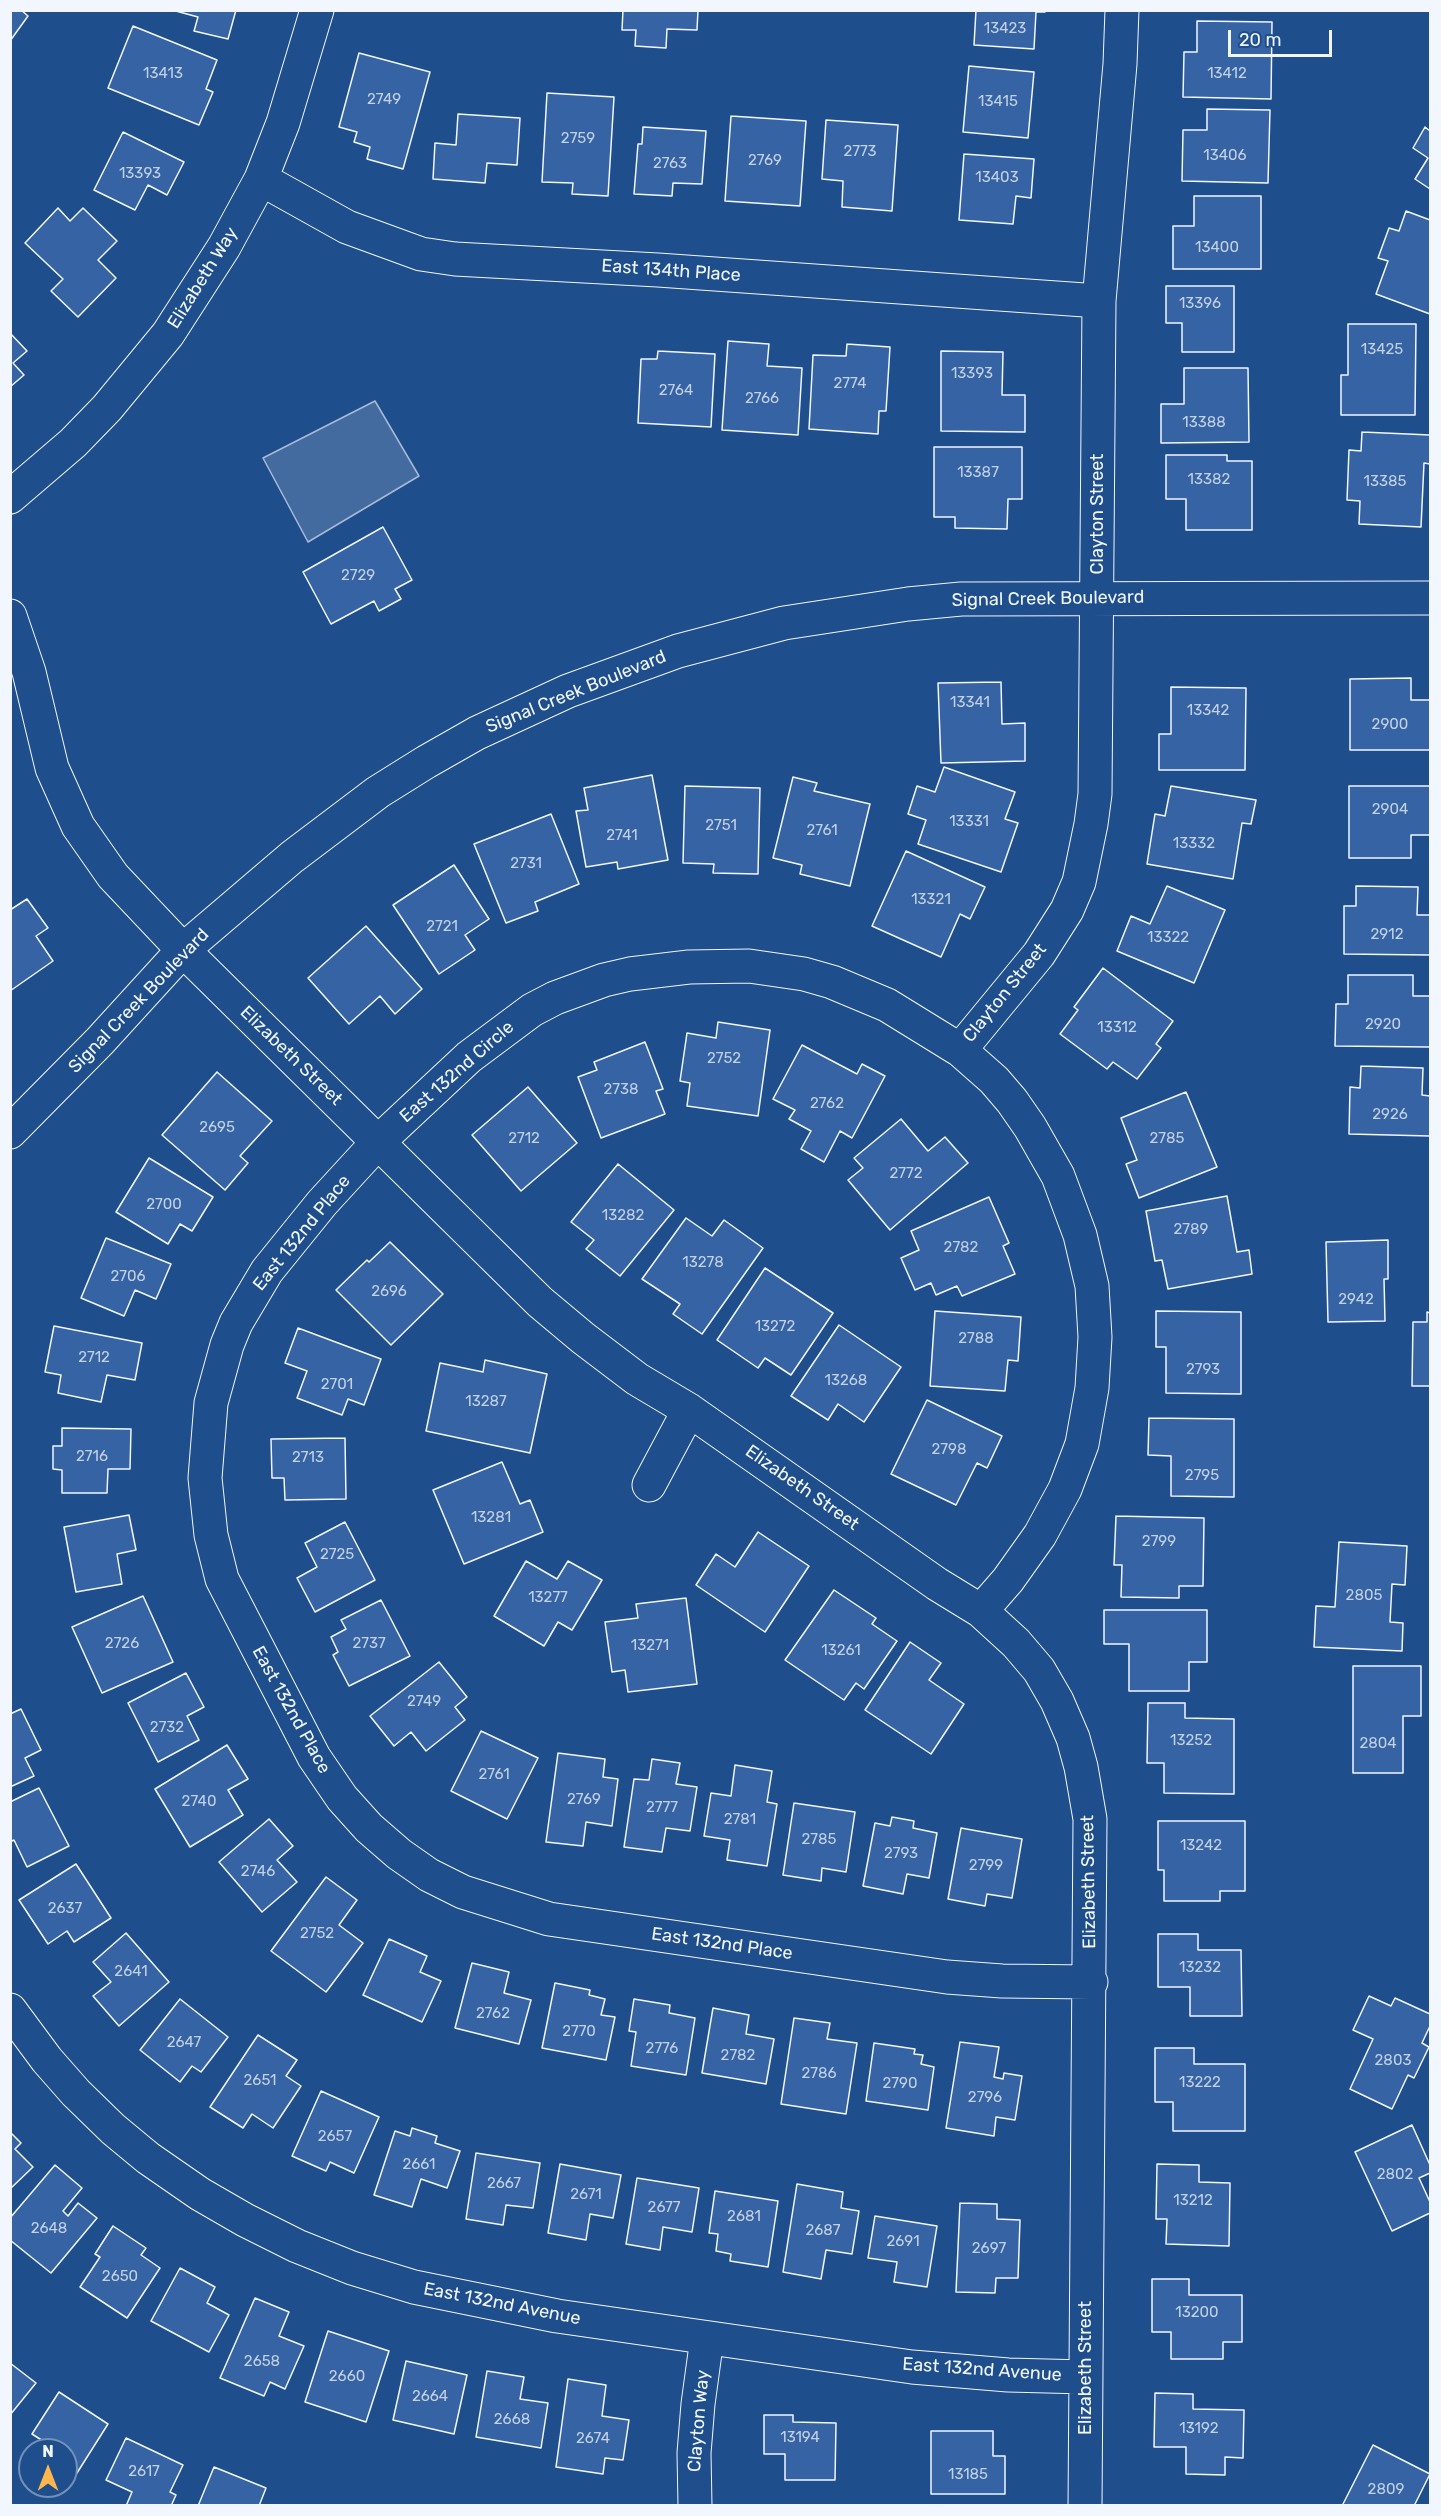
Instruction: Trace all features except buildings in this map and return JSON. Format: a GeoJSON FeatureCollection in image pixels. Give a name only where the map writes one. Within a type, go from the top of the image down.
{"type":"FeatureCollection","features":[{"type":"Feature","properties":{"kind":"street","name":"Elizabeth Way"},"geometry":{"type":"LineString","coordinates":[[10,497],[73,443],[107,408],[168,334],[224,247],[261,179],[283,123],[317,10]]}},
{"type":"Feature","properties":{"kind":"street","name":"Clayton Street"},"geometry":{"type":"LineString","coordinates":[[960,1050],[1039,954],[1067,910],[1079,882],[1095,794],[1098,301],[1120,64],[1122,10]]}},
{"type":"Feature","properties":{"kind":"street","name":"East 134th Place"},"geometry":{"type":"LineString","coordinates":[[261,179],[347,227],[421,254],[455,259],[658,270],[1098,301]]}},
{"type":"Feature","properties":{"kind":"street","name":"Signal Creek Boulevard"},"geometry":{"type":"LineString","coordinates":[[10,1132],[100,1041],[183,950],[292,857],[378,792],[477,733],[568,691],[678,651],[784,623],[848,612],[961,599],[1431,598]]}},
{"type":"Feature","properties":{"kind":"street","name":"Elizabeth Street"},"geometry":{"type":"LineString","coordinates":[[10,616],[29,672],[52,768],[78,826],[113,876],[183,950],[540,1302],[582,1338],[637,1379],[688,1410],[937,1584],[981,1611],[1016,1643],[1039,1670],[1057,1701],[1073,1738],[1081,1767],[1090,1819],[1091,1982],[1085,2505]]}},
{"type":"Feature","properties":{"kind":"street","name":"East 132nd Circle"},"geometry":{"type":"LineString","coordinates":[[378,1142],[469,1057],[510,1024],[555,998],[604,980],[630,974],[689,967],[749,966],[804,974],[831,982],[887,1005],[960,1050],[1012,1101],[1058,1176],[1080,1235],[1090,1276],[1095,1337],[1092,1388],[1082,1444],[1065,1489],[1040,1535],[1008,1580],[981,1611]]}},
{"type":"Feature","properties":{"kind":"street","name":"East 132nd Place"},"geometry":{"type":"LineString","coordinates":[[378,1142],[322,1203],[267,1271],[236,1323],[227,1345],[211,1403],[205,1478],[211,1535],[222,1579],[314,1757],[342,1798],[369,1828],[399,1854],[429,1875],[463,1892],[549,1919],[947,1977],[1002,1981],[1091,1982]]}},
{"type":"Feature","properties":{"kind":"street"},"geometry":{"type":"LineString","coordinates":[[649,1485],[688,1410]]}},
{"type":"Feature","properties":{"kind":"street","name":"East 132nd Avenue"},"geometry":{"type":"LineString","coordinates":[[10,2010],[54,2068],[113,2129],[200,2194],[297,2246],[352,2268],[414,2287],[556,2316],[912,2367],[1008,2375],[1086,2377]]}},
{"type":"Feature","properties":{"kind":"street","name":"Clayton Way"},"geometry":{"type":"LineString","coordinates":[[695,2505],[694,2453],[707,2338]]}},
{"type":"Feature","properties":{"kind":"water"},"geometry":{"type":"Polygon","coordinates":[[[375,401],[419,476],[308,542],[263,458],[375,401]]]}}]}
